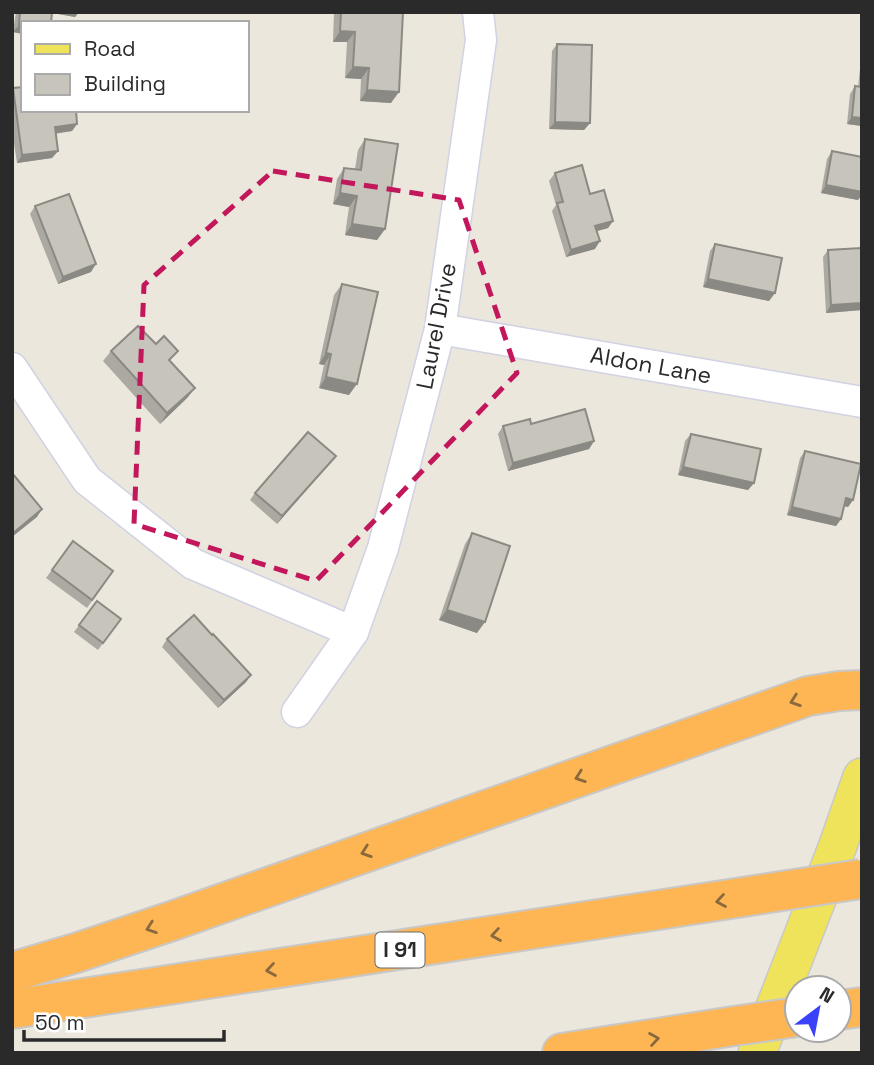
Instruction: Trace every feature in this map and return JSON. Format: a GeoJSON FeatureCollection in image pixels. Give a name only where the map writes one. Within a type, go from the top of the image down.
{"type":"FeatureCollection","features":[{"type":"Feature","properties":{"kind":"highway"},"geometry":{"type":"LineString","coordinates":[[12,972],[175,920],[808,696],[862,690]]}},
{"type":"Feature","properties":{"kind":"highway","name":"I 91"},"geometry":{"type":"LineString","coordinates":[[12,1009],[861,879]]}},
{"type":"Feature","properties":{"kind":"highway"},"geometry":{"type":"LineString","coordinates":[[562,1053],[746,1040],[783,1023]]}},
{"type":"Feature","properties":{"kind":"main road"},"geometry":{"type":"LineString","coordinates":[[746,1040],[837,848],[862,777]]}},
{"type":"Feature","properties":{"kind":"street","name":"Laurel Drive"},"geometry":{"type":"LineString","coordinates":[[298,712],[353,632],[383,548],[440,328],[481,40],[478,12]]}},
{"type":"Feature","properties":{"kind":"street","name":"Aldon Lane"},"geometry":{"type":"LineString","coordinates":[[440,328],[862,402]]}},
{"type":"Feature","properties":{"kind":"street"},"geometry":{"type":"LineString","coordinates":[[12,368],[87,480],[194,564],[353,632]]}},
{"type":"Feature","properties":{"kind":"highlighted area"},"geometry":{"type":"Polygon","coordinates":[[[273,171],[459,200],[517,373],[316,581],[134,524],[144,285],[273,171]]]}},
{"type":"Feature","properties":{"kind":"building"},"geometry":{"type":"Polygon","coordinates":[[[20,12],[52,12],[51,21],[21,21],[19,25],[20,12]]]}},
{"type":"Feature","properties":{"kind":"building"},"geometry":{"type":"Polygon","coordinates":[[[341,12],[403,12],[399,92],[367,90],[369,68],[353,67],[355,32],[340,31],[341,12]]]}},
{"type":"Feature","properties":{"kind":"building"},"geometry":{"type":"Polygon","coordinates":[[[557,44],[592,45],[590,123],[555,122],[557,44]]]}},
{"type":"Feature","properties":{"kind":"building"},"geometry":{"type":"Polygon","coordinates":[[[855,86],[862,87],[862,118],[852,117],[855,86]]]}},
{"type":"Feature","properties":{"kind":"building"},"geometry":{"type":"Polygon","coordinates":[[[21,87],[21,112],[76,112],[77,124],[55,127],[58,151],[22,155],[13,88],[21,87]]]}},
{"type":"Feature","properties":{"kind":"building"},"geometry":{"type":"Polygon","coordinates":[[[365,139],[398,144],[385,229],[352,224],[357,196],[340,193],[344,168],[361,170],[365,139]]]}},
{"type":"Feature","properties":{"kind":"building"},"geometry":{"type":"Polygon","coordinates":[[[832,151],[862,157],[862,192],[826,185],[832,151]]]}},
{"type":"Feature","properties":{"kind":"building"},"geometry":{"type":"Polygon","coordinates":[[[582,165],[590,194],[604,190],[613,221],[595,226],[600,241],[571,250],[557,203],[563,202],[555,173],[582,165]]]}},
{"type":"Feature","properties":{"kind":"building"},"geometry":{"type":"Polygon","coordinates":[[[69,194],[96,264],[63,277],[35,206],[69,194]]]}},
{"type":"Feature","properties":{"kind":"building"},"geometry":{"type":"Polygon","coordinates":[[[715,244],[782,258],[775,293],[708,279],[715,244]]]}},
{"type":"Feature","properties":{"kind":"building"},"geometry":{"type":"Polygon","coordinates":[[[861,248],[862,303],[831,305],[828,250],[861,248]]]}},
{"type":"Feature","properties":{"kind":"building"},"geometry":{"type":"Polygon","coordinates":[[[342,284],[378,292],[357,384],[326,377],[331,354],[326,353],[342,284]]]}},
{"type":"Feature","properties":{"kind":"building"},"geometry":{"type":"Polygon","coordinates":[[[138,326],[156,344],[164,336],[178,351],[169,360],[195,388],[167,413],[111,351],[138,326]]]}},
{"type":"Feature","properties":{"kind":"building"},"geometry":{"type":"Polygon","coordinates":[[[585,409],[594,441],[513,463],[503,426],[530,419],[531,424],[585,409]]]}},
{"type":"Feature","properties":{"kind":"building"},"geometry":{"type":"Polygon","coordinates":[[[308,432],[336,456],[282,516],[255,493],[308,432]]]}},
{"type":"Feature","properties":{"kind":"building"},"geometry":{"type":"Polygon","coordinates":[[[691,434],[761,449],[754,483],[683,467],[691,434]]]}},
{"type":"Feature","properties":{"kind":"building"},"geometry":{"type":"Polygon","coordinates":[[[805,451],[861,464],[853,500],[846,498],[841,519],[792,507],[805,451]]]}},
{"type":"Feature","properties":{"kind":"building"},"geometry":{"type":"Polygon","coordinates":[[[12,473],[42,509],[12,534],[12,473]]]}},
{"type":"Feature","properties":{"kind":"building"},"geometry":{"type":"Polygon","coordinates":[[[472,533],[510,546],[485,622],[447,610],[472,533]]]}},
{"type":"Feature","properties":{"kind":"building"},"geometry":{"type":"Polygon","coordinates":[[[73,541],[113,571],[92,600],[52,570],[73,541]]]}},
{"type":"Feature","properties":{"kind":"building"},"geometry":{"type":"Polygon","coordinates":[[[97,601],[121,619],[103,643],[79,625],[97,601]]]}},
{"type":"Feature","properties":{"kind":"building"},"geometry":{"type":"Polygon","coordinates":[[[194,615],[251,675],[224,700],[167,639],[194,615]]]}}]}
